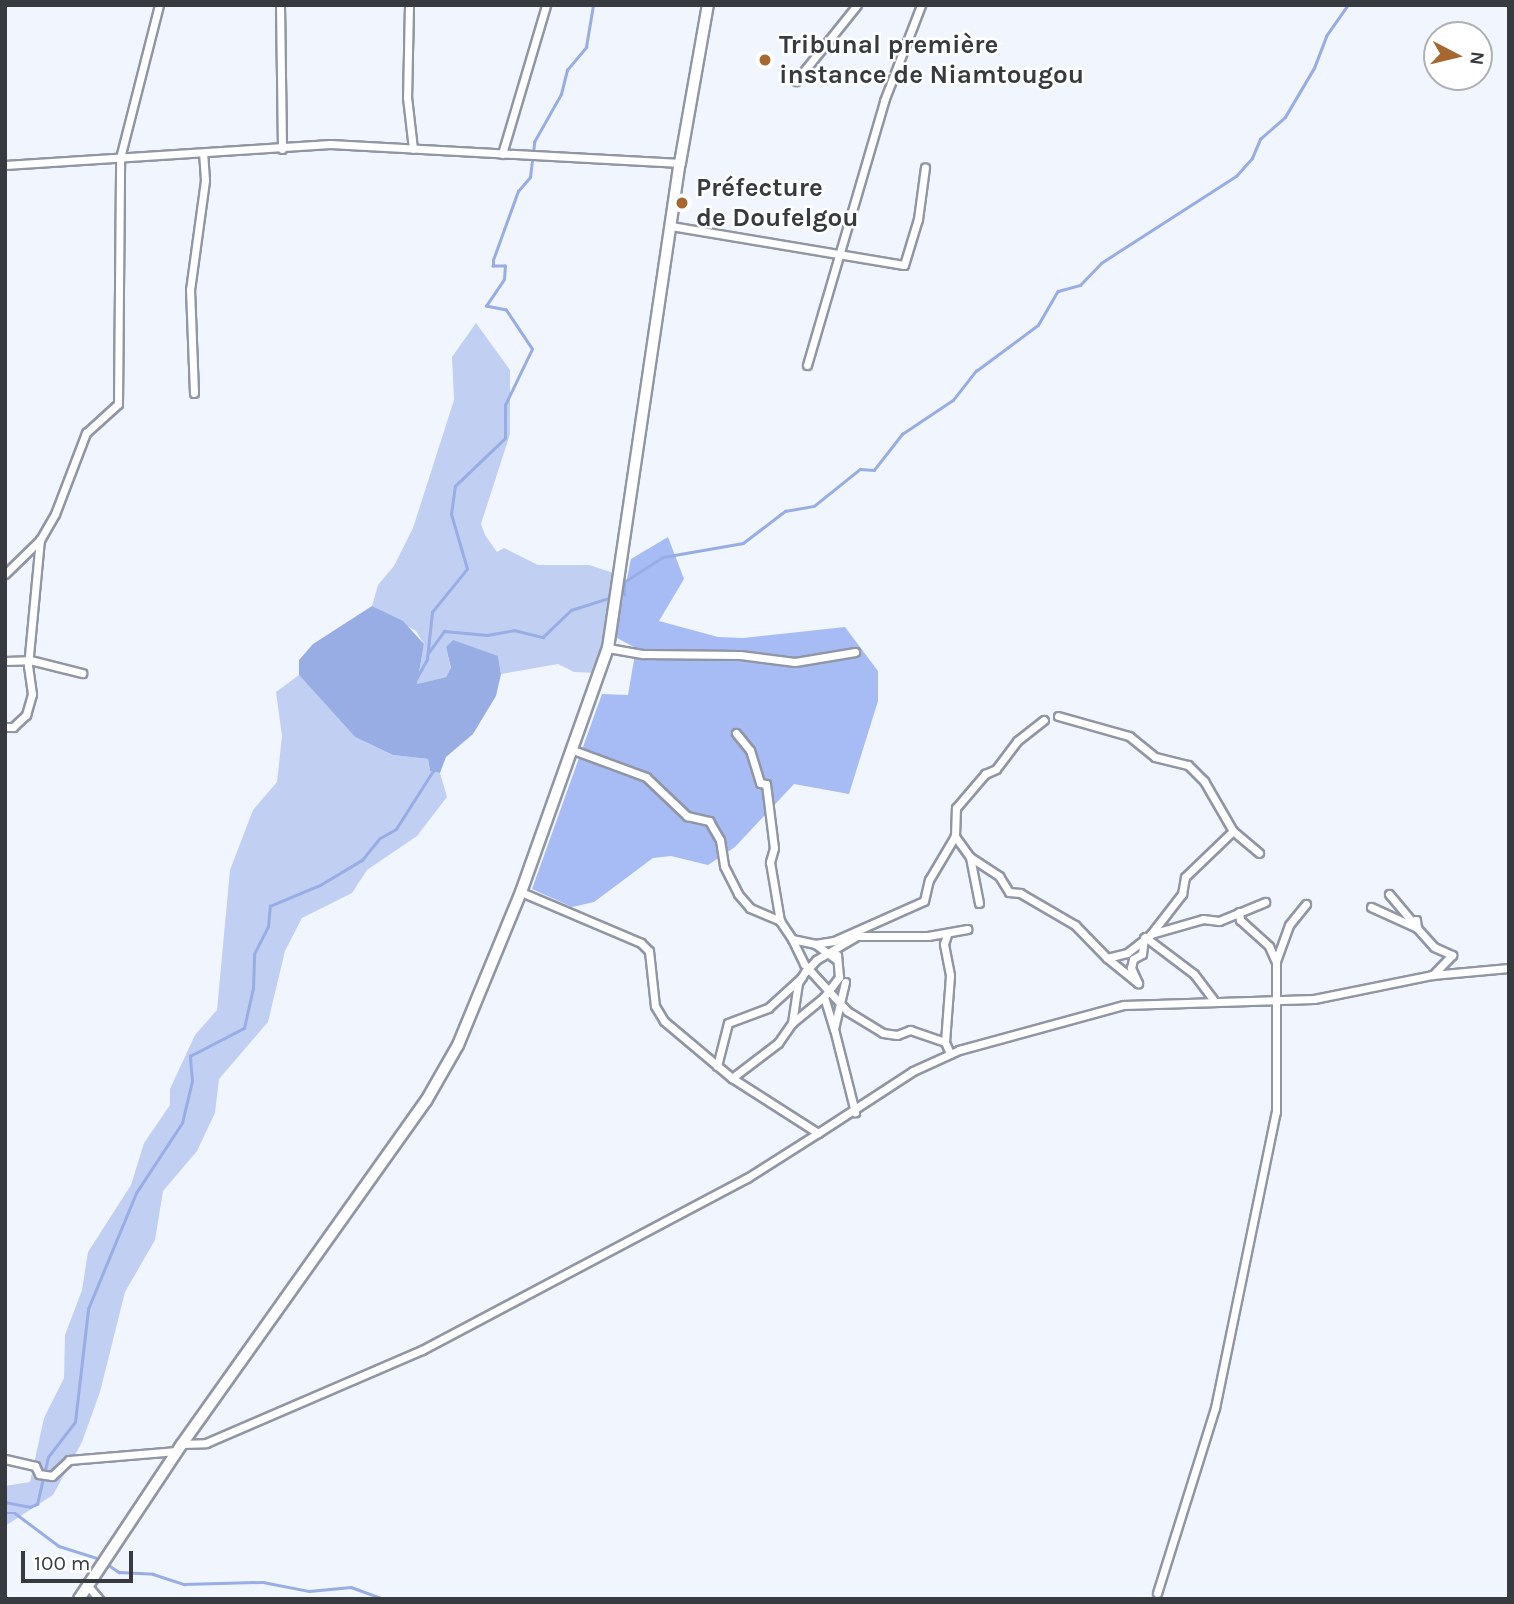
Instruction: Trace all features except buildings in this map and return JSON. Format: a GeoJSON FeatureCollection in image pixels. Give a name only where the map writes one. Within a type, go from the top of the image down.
{"type":"FeatureCollection","features":[{"type":"Feature","properties":{"kind":"main road"},"geometry":{"type":"LineString","coordinates":[[79,1599],[180,1448],[426,1101],[458,1045],[521,892],[608,648],[680,163],[708,5]]}},
{"type":"Feature","properties":{"kind":"street"},"geometry":{"type":"LineString","coordinates":[[5,574],[40,540],[55,514],[86,433],[118,404],[120,158],[159,5]]}},
{"type":"Feature","properties":{"kind":"street"},"geometry":{"type":"LineString","coordinates":[[280,5],[282,149]]}},
{"type":"Feature","properties":{"kind":"street"},"geometry":{"type":"LineString","coordinates":[[409,5],[407,97],[413,149]]}},
{"type":"Feature","properties":{"kind":"street"},"geometry":{"type":"LineString","coordinates":[[502,153],[546,5]]}},
{"type":"Feature","properties":{"kind":"street"},"geometry":{"type":"LineString","coordinates":[[796,81],[857,5]]}},
{"type":"Feature","properties":{"kind":"street"},"geometry":{"type":"LineString","coordinates":[[807,365],[884,101],[921,5]]}},
{"type":"Feature","properties":{"kind":"street"},"geometry":{"type":"LineString","coordinates":[[5,164],[203,154],[330,144],[680,163]]}},
{"type":"Feature","properties":{"kind":"street"},"geometry":{"type":"LineString","coordinates":[[194,393],[190,290],[205,180],[203,154]]}},
{"type":"Feature","properties":{"kind":"street"},"geometry":{"type":"LineString","coordinates":[[671,226],[904,265],[918,219],[925,167]]}},
{"type":"Feature","properties":{"kind":"street"},"geometry":{"type":"LineString","coordinates":[[5,727],[13,727],[26,715],[32,694],[30,660],[40,540]]}},
{"type":"Feature","properties":{"kind":"street"},"geometry":{"type":"LineString","coordinates":[[608,648],[643,654],[740,655],[795,662],[855,652]]}},
{"type":"Feature","properties":{"kind":"street"},"geometry":{"type":"LineString","coordinates":[[5,661],[30,660],[82,673]]}},
{"type":"Feature","properties":{"kind":"street"},"geometry":{"type":"LineString","coordinates":[[1058,716],[1129,736],[1155,757],[1188,765],[1204,781],[1233,831],[1259,853]]}},
{"type":"Feature","properties":{"kind":"street"},"geometry":{"type":"LineString","coordinates":[[792,939],[815,944],[834,941],[924,901],[929,880],[955,836],[956,807],[964,795],[1044,720]]}},
{"type":"Feature","properties":{"kind":"street"},"geometry":{"type":"LineString","coordinates":[[736,733],[750,750],[760,783],[766,784],[774,848],[770,862],[780,921],[807,966],[826,993],[883,1033],[897,1035],[910,1030],[945,1042]]}},
{"type":"Feature","properties":{"kind":"street"},"geometry":{"type":"LineString","coordinates":[[573,750],[646,777],[687,816],[709,821],[720,840],[724,866],[738,894],[750,908],[780,921]]}},
{"type":"Feature","properties":{"kind":"street"},"geometry":{"type":"LineString","coordinates":[[1107,958],[1127,953],[1148,935],[1182,894],[1185,877],[1233,831]]}},
{"type":"Feature","properties":{"kind":"street"},"geometry":{"type":"LineString","coordinates":[[955,836],[970,857],[999,876],[1009,892],[1020,893],[1075,925],[1107,958],[1138,983],[1131,968],[1133,959],[1142,954],[1148,935]]}},
{"type":"Feature","properties":{"kind":"street"},"geometry":{"type":"LineString","coordinates":[[970,857],[979,903]]}},
{"type":"Feature","properties":{"kind":"street"},"geometry":{"type":"LineString","coordinates":[[521,892],[649,951],[655,1006],[664,1021],[732,1078],[818,1133]]}},
{"type":"Feature","properties":{"kind":"street"},"geometry":{"type":"LineString","coordinates":[[1389,894],[1412,920],[1416,920],[1417,928]]}},
{"type":"Feature","properties":{"kind":"street"},"geometry":{"type":"LineString","coordinates":[[1148,935],[1203,919],[1219,921],[1265,902]]}},
{"type":"Feature","properties":{"kind":"street"},"geometry":{"type":"LineString","coordinates":[[1157,1593],[1214,1408],[1267,1170],[1276,1112],[1276,962],[1289,925],[1306,904]]}},
{"type":"Feature","properties":{"kind":"street"},"geometry":{"type":"LineString","coordinates":[[1371,907],[1417,928],[1434,947],[1452,955],[1432,975]]}},
{"type":"Feature","properties":{"kind":"street"},"geometry":{"type":"LineString","coordinates":[[1238,912],[1240,920],[1269,946],[1276,962]]}},
{"type":"Feature","properties":{"kind":"street"},"geometry":{"type":"LineString","coordinates":[[792,1023],[801,978],[807,966],[857,936],[947,935],[967,929]]}},
{"type":"Feature","properties":{"kind":"street"},"geometry":{"type":"LineString","coordinates":[[947,935],[944,944],[950,975],[945,1042],[950,1054]]}},
{"type":"Feature","properties":{"kind":"street"},"geometry":{"type":"LineString","coordinates":[[1148,935],[1194,974],[1214,1001]]}},
{"type":"Feature","properties":{"kind":"street"},"geometry":{"type":"LineString","coordinates":[[815,944],[825,956],[837,960]]}},
{"type":"Feature","properties":{"kind":"street"},"geometry":{"type":"LineString","coordinates":[[732,1078],[778,1043],[792,1023],[826,993],[839,977],[837,948]]}},
{"type":"Feature","properties":{"kind":"street"},"geometry":{"type":"LineString","coordinates":[[5,1460],[35,1466],[39,1474],[52,1476],[69,1460],[206,1443],[422,1350],[747,1178],[855,1112],[913,1071],[950,1054],[1124,1006],[1274,1000],[1353,993],[1432,975],[1509,968]]}},
{"type":"Feature","properties":{"kind":"street"},"geometry":{"type":"LineString","coordinates":[[716,1066],[728,1023],[768,1008],[790,983],[801,978]]}},
{"type":"Feature","properties":{"kind":"street"},"geometry":{"type":"LineString","coordinates":[[834,1029],[845,982]]}},
{"type":"Feature","properties":{"kind":"street"},"geometry":{"type":"LineString","coordinates":[[826,993],[855,1112]]}},
{"type":"Feature","properties":{"kind":"street"},"geometry":{"type":"LineString","coordinates":[[88,1586],[99,1599]]}},
{"type":"Feature","properties":{"kind":"shaded area"},"geometry":{"type":"Polygon","coordinates":[[[476,323],[510,370],[510,434],[481,524],[497,552],[504,548],[538,565],[589,565],[617,574],[597,673],[574,672],[558,664],[501,674],[498,656],[446,647],[451,669],[446,677],[417,684],[424,644],[416,631],[372,606],[378,585],[394,566],[413,528],[454,400],[452,357],[476,323]]]}},
{"type":"Feature","properties":{"kind":"shaded area"},"geometry":{"type":"Polygon","coordinates":[[[668,537],[684,579],[659,621],[718,637],[743,638],[845,627],[878,671],[878,701],[849,794],[794,784],[735,847],[708,865],[671,856],[653,858],[594,902],[572,907],[532,889],[602,694],[628,695],[636,648],[615,637],[631,559],[668,537]]]}},
{"type":"Feature","properties":{"kind":"shaded area"},"geometry":{"type":"Polygon","coordinates":[[[372,606],[403,621],[424,644],[417,684],[446,677],[451,668],[446,647],[453,640],[498,656],[501,674],[496,696],[473,734],[446,757],[440,773],[430,771],[428,759],[393,755],[355,737],[299,675],[299,660],[313,644],[372,606]]]}},
{"type":"Feature","properties":{"kind":"shaded area"},"geometry":{"type":"Polygon","coordinates":[[[299,675],[355,737],[393,755],[428,759],[430,771],[440,773],[447,797],[417,836],[367,870],[352,893],[302,918],[285,951],[268,1022],[219,1079],[215,1113],[197,1151],[163,1191],[155,1240],[125,1292],[100,1392],[82,1442],[53,1495],[5,1526],[5,1486],[30,1482],[44,1418],[64,1378],[65,1335],[82,1290],[88,1252],[131,1185],[144,1143],[170,1105],[170,1089],[195,1035],[217,1010],[230,870],[253,810],[277,782],[282,736],[276,692],[299,675]]]}},
{"type":"Feature","properties":{"kind":"waterway"},"geometry":{"type":"LineString","coordinates":[[415,681],[427,659],[432,612],[467,569],[451,514],[455,486],[505,438],[505,405],[532,349],[506,310],[486,306],[504,279],[505,266],[493,266],[493,260],[518,191],[530,177],[534,142],[561,94],[567,70],[586,47],[593,5]]}},
{"type":"Feature","properties":{"kind":"waterway"},"geometry":{"type":"LineString","coordinates":[[618,595],[624,595],[624,582],[663,557],[743,543],[785,511],[814,506],[860,469],[874,470],[902,434],[953,400],[976,371],[1038,325],[1058,291],[1080,285],[1101,263],[1236,176],[1252,158],[1260,139],[1285,117],[1314,68],[1326,36],[1348,5]]}},
{"type":"Feature","properties":{"kind":"waterway"},"geometry":{"type":"LineString","coordinates":[[429,652],[444,631],[487,635],[514,630],[543,637],[571,610],[612,597]]}},
{"type":"Feature","properties":{"kind":"waterway"},"geometry":{"type":"LineString","coordinates":[[5,1502],[30,1507],[37,1504],[48,1457],[75,1422],[88,1309],[136,1193],[182,1123],[192,1081],[190,1056],[244,1028],[253,988],[254,954],[268,927],[270,906],[320,885],[362,860],[380,838],[396,829],[433,771]]}},
{"type":"Feature","properties":{"kind":"waterway"},"geometry":{"type":"LineString","coordinates":[[5,1513],[15,1513],[59,1546],[100,1559]]}},
{"type":"Feature","properties":{"kind":"waterway"},"geometry":{"type":"LineString","coordinates":[[106,1563],[119,1572],[153,1574],[184,1584],[263,1582],[309,1591],[351,1587],[384,1599]]}},
{"type":"Feature","properties":{"kind":"place","name":"Tribunal première instance de Niamtougou"},"geometry":{"type":"Point","coordinates":[765,60]}},
{"type":"Feature","properties":{"kind":"place","name":"Préfecture de Doufelgou"},"geometry":{"type":"Point","coordinates":[682,203]}}]}
